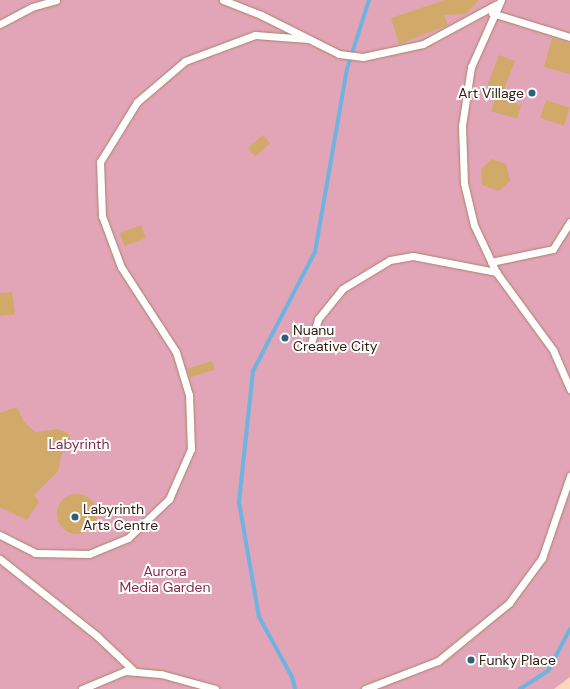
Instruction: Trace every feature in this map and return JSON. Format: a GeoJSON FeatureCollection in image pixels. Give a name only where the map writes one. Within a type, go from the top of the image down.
{"type":"FeatureCollection","features":[{"type":"Feature","properties":{"kind":"lane"},"geometry":{"type":"LineString","coordinates":[[0,24],[32,7],[56,0]]}},
{"type":"Feature","properties":{"kind":"lane"},"geometry":{"type":"LineString","coordinates":[[224,0],[339,54],[363,58],[423,44],[500,2]]}},
{"type":"Feature","properties":{"kind":"lane"},"geometry":{"type":"LineString","coordinates":[[500,2],[492,13],[471,67],[462,126],[464,183],[474,225],[496,272],[553,350],[570,389]]}},
{"type":"Feature","properties":{"kind":"lane"},"geometry":{"type":"LineString","coordinates":[[492,13],[570,37]]}},
{"type":"Feature","properties":{"kind":"lane"},"geometry":{"type":"LineString","coordinates":[[0,535],[35,553],[89,554],[128,538],[169,498],[191,449],[189,394],[176,352],[121,267],[102,216],[100,162],[137,102],[185,61],[255,35],[308,40]]}},
{"type":"Feature","properties":{"kind":"lane"},"geometry":{"type":"LineString","coordinates":[[491,262],[553,249],[570,222]]}},
{"type":"Feature","properties":{"kind":"lane"},"geometry":{"type":"LineString","coordinates":[[310,347],[318,319],[342,288],[390,260],[413,256],[496,272]]}},
{"type":"Feature","properties":{"kind":"lane"},"geometry":{"type":"LineString","coordinates":[[365,689],[438,661],[508,603],[542,558],[570,476]]}},
{"type":"Feature","properties":{"kind":"lane"},"geometry":{"type":"LineString","coordinates":[[0,559],[97,636],[134,671]]}},
{"type":"Feature","properties":{"kind":"lane"},"geometry":{"type":"LineString","coordinates":[[82,689],[99,679],[134,671],[215,689]]}},
{"type":"Feature","properties":{"kind":"green space","name":"Nuanu Creative City"},"geometry":{"type":"Polygon","coordinates":[[[0,0],[570,0],[570,677],[554,689],[0,689],[0,0]]]}},
{"type":"Feature","properties":{"kind":"building"},"geometry":{"type":"Polygon","coordinates":[[[445,0],[479,0],[466,14],[444,15],[448,25],[399,44],[391,18],[445,0]]]}},
{"type":"Feature","properties":{"kind":"building"},"geometry":{"type":"Polygon","coordinates":[[[552,38],[570,43],[570,74],[544,67],[552,38]]]}},
{"type":"Feature","properties":{"kind":"building"},"geometry":{"type":"Polygon","coordinates":[[[499,55],[515,61],[503,91],[488,85],[499,55]]]}},
{"type":"Feature","properties":{"kind":"building"},"geometry":{"type":"Polygon","coordinates":[[[495,98],[521,105],[517,119],[491,112],[495,98]]]}},
{"type":"Feature","properties":{"kind":"building"},"geometry":{"type":"Polygon","coordinates":[[[546,100],[570,108],[564,126],[540,118],[546,100]]]}},
{"type":"Feature","properties":{"kind":"building"},"geometry":{"type":"Polygon","coordinates":[[[263,135],[270,143],[255,156],[248,148],[263,135]]]}},
{"type":"Feature","properties":{"kind":"building"},"geometry":{"type":"Polygon","coordinates":[[[492,159],[506,164],[510,181],[499,191],[482,185],[481,169],[492,159]]]}},
{"type":"Feature","properties":{"kind":"building"},"geometry":{"type":"Polygon","coordinates":[[[141,225],[146,238],[125,246],[120,233],[141,225]]]}},
{"type":"Feature","properties":{"kind":"building"},"geometry":{"type":"Polygon","coordinates":[[[12,292],[15,314],[0,316],[0,293],[12,292]]]}},
{"type":"Feature","properties":{"kind":"building"},"geometry":{"type":"Polygon","coordinates":[[[212,361],[215,370],[190,378],[187,369],[212,361]]]}},
{"type":"Feature","properties":{"kind":"building"},"geometry":{"type":"Polygon","coordinates":[[[17,407],[24,422],[35,432],[57,429],[68,433],[71,440],[71,449],[62,453],[58,471],[34,495],[39,502],[27,520],[0,507],[0,413],[17,407]]]}},
{"type":"Feature","properties":{"kind":"building"},"geometry":{"type":"Polygon","coordinates":[[[77,494],[85,496],[91,500],[95,506],[97,514],[95,522],[91,528],[85,532],[77,534],[69,532],[63,528],[59,522],[57,514],[59,506],[63,500],[69,496],[77,494]]]}},
{"type":"Feature","properties":{"kind":"waterway"},"geometry":{"type":"LineString","coordinates":[[295,689],[292,677],[259,617],[239,502],[253,371],[315,252],[347,69],[369,0]]}},
{"type":"Feature","properties":{"kind":"waterway"},"geometry":{"type":"LineString","coordinates":[[520,689],[548,671],[570,629]]}},
{"type":"Feature","properties":{"kind":"place","name":"Art Village"},"geometry":{"type":"Point","coordinates":[532,93]}},
{"type":"Feature","properties":{"kind":"place","name":"Nuanu Creative City"},"geometry":{"type":"Point","coordinates":[285,338]}},
{"type":"Feature","properties":{"kind":"place","name":"Labyrinth Arts Centre"},"geometry":{"type":"Point","coordinates":[75,517]}},
{"type":"Feature","properties":{"kind":"place","name":"Funky Place"},"geometry":{"type":"Point","coordinates":[471,660]}},
{"type":"Feature","properties":{"kind":"park label","name":"Labyrinth"},"geometry":{"type":"Point","coordinates":[79,444]}},
{"type":"Feature","properties":{"kind":"park label","name":"Aurora Media Garden"},"geometry":{"type":"Point","coordinates":[165,580]}}]}
